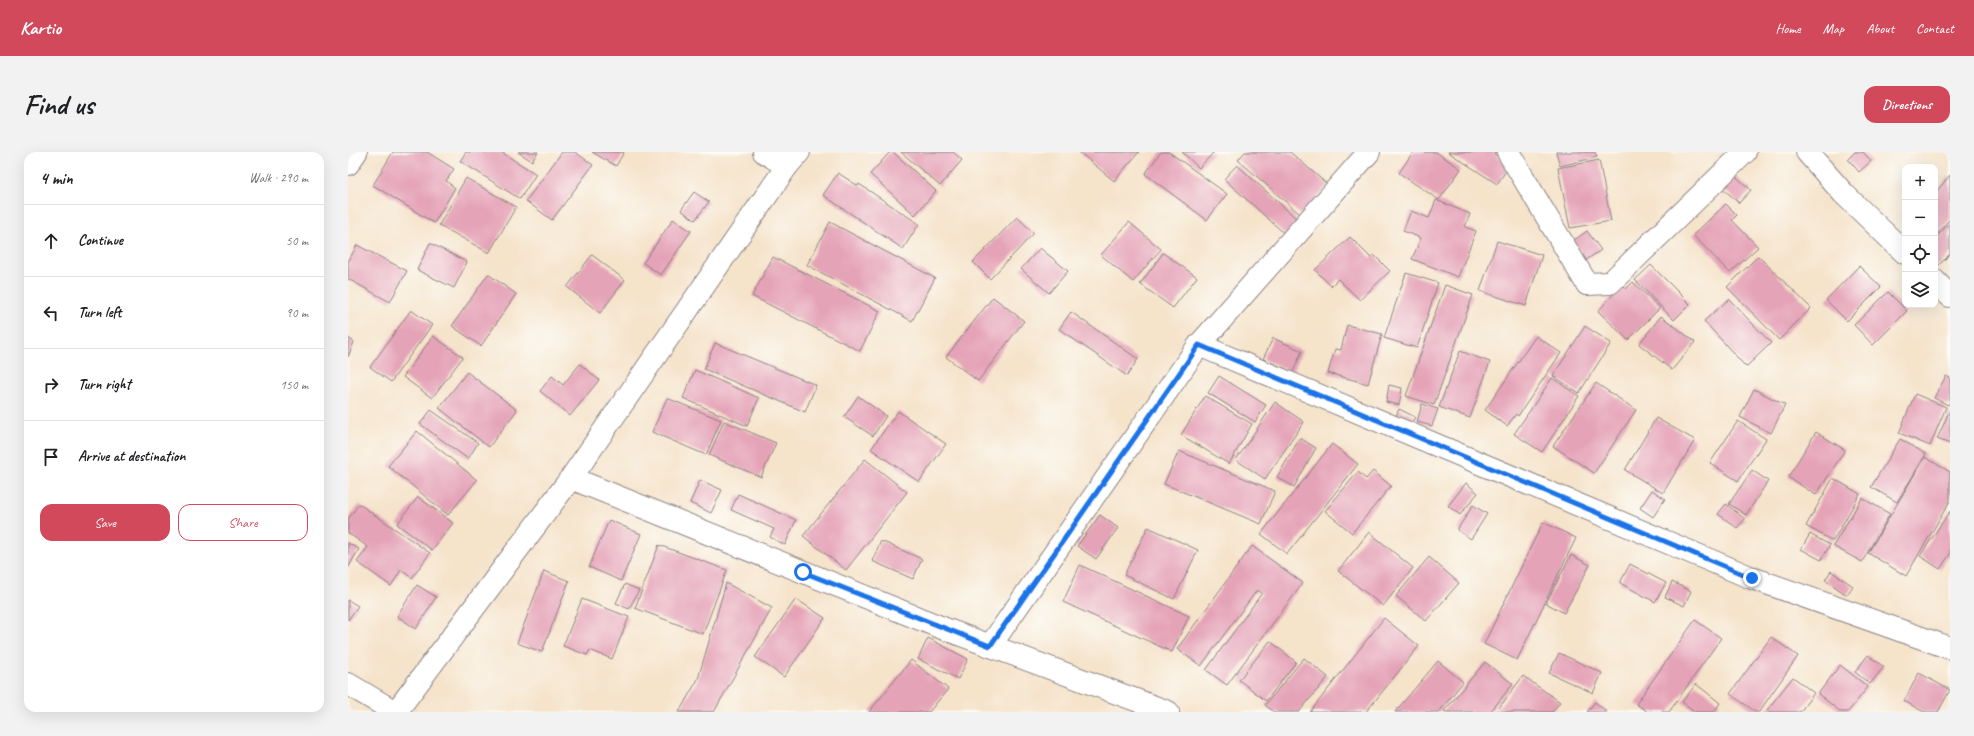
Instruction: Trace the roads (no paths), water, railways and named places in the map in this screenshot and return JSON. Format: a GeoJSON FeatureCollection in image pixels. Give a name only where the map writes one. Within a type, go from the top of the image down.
{"type":"FeatureCollection","features":[{"type":"Feature","properties":{"kind":"street"},"geometry":{"type":"LineString","coordinates":[[348,164],[356,152]]}},
{"type":"Feature","properties":{"kind":"street"},"geometry":{"type":"LineString","coordinates":[[348,684],[396,712],[571,478],[793,159],[764,152]]}},
{"type":"Feature","properties":{"kind":"street"},"geometry":{"type":"LineString","coordinates":[[990,646],[1199,345],[1369,152]]}},
{"type":"Feature","properties":{"kind":"street"},"geometry":{"type":"LineString","coordinates":[[1508,152],[1587,284],[1610,282],[1745,152]]}},
{"type":"Feature","properties":{"kind":"street"},"geometry":{"type":"LineString","coordinates":[[1807,152],[1843,193],[1902,249]]}},
{"type":"Feature","properties":{"kind":"street"},"geometry":{"type":"LineString","coordinates":[[1938,285],[1950,296]]}},
{"type":"Feature","properties":{"kind":"street"},"geometry":{"type":"LineString","coordinates":[[1199,345],[1752,578],[1950,648]]}},
{"type":"Feature","properties":{"kind":"street"},"geometry":{"type":"LineString","coordinates":[[571,478],[990,646],[1168,712]]}}]}
